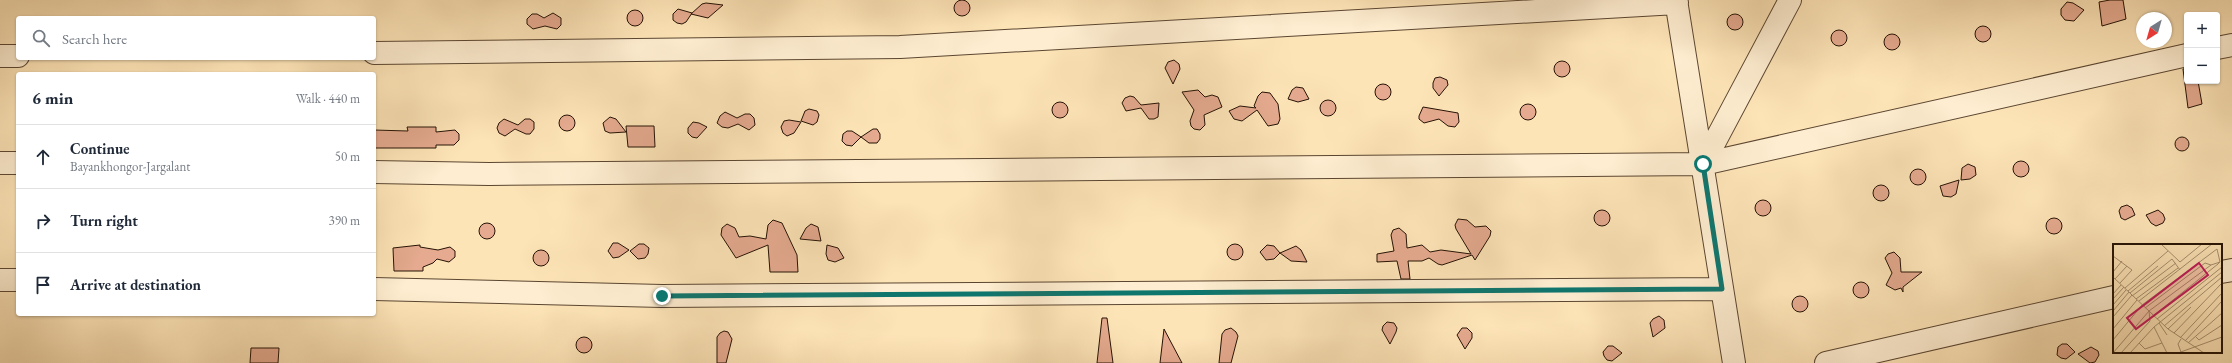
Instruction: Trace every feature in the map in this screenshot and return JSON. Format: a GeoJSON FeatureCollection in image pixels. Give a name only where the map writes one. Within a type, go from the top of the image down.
{"type":"FeatureCollection","features":[{"type":"Feature","properties":{"kind":"street"},"geometry":{"type":"LineString","coordinates":[[1703,164],[1790,0]]}},
{"type":"Feature","properties":{"kind":"street"},"geometry":{"type":"LineString","coordinates":[[376,54],[900,47],[1676,1],[1734,363]]}},
{"type":"Feature","properties":{"kind":"street"},"geometry":{"type":"LineString","coordinates":[[2220,47],[2232,45]]}},
{"type":"Feature","properties":{"kind":"street"},"geometry":{"type":"LineString","coordinates":[[0,56],[16,56]]}},
{"type":"Feature","properties":{"kind":"street"},"geometry":{"type":"LineString","coordinates":[[376,172],[497,174],[1703,164],[2184,56]]}},
{"type":"Feature","properties":{"kind":"street"},"geometry":{"type":"LineString","coordinates":[[0,163],[16,163]]}},
{"type":"Feature","properties":{"kind":"street"},"geometry":{"type":"LineString","coordinates":[[2222,272],[2232,270]]}},
{"type":"Feature","properties":{"kind":"street"},"geometry":{"type":"LineString","coordinates":[[0,280],[16,280]]}},
{"type":"Feature","properties":{"kind":"street"},"geometry":{"type":"LineString","coordinates":[[376,289],[670,296],[1722,289]]}},
{"type":"Feature","properties":{"kind":"street"},"geometry":{"type":"LineString","coordinates":[[1826,363],[2113,297]]}},
{"type":"Feature","properties":{"kind":"building"},"geometry":{"type":"Polygon","coordinates":[[[962,0],[969,5],[970,8],[965,15],[962,16],[955,11],[954,8],[959,1],[962,0]]]}},
{"type":"Feature","properties":{"kind":"building"},"geometry":{"type":"Polygon","coordinates":[[[2123,0],[2126,19],[2102,26],[2099,2],[2123,0]]]}},
{"type":"Feature","properties":{"kind":"building"},"geometry":{"type":"Polygon","coordinates":[[[2067,2],[2073,3],[2084,10],[2074,21],[2065,20],[2061,15],[2061,9],[2067,2]]]}},
{"type":"Feature","properties":{"kind":"building"},"geometry":{"type":"Polygon","coordinates":[[[702,4],[723,5],[708,18],[691,14],[702,4]]]}},
{"type":"Feature","properties":{"kind":"building"},"geometry":{"type":"Polygon","coordinates":[[[678,9],[692,13],[686,22],[682,24],[673,20],[673,14],[678,9]]]}},
{"type":"Feature","properties":{"kind":"building"},"geometry":{"type":"Polygon","coordinates":[[[635,10],[642,15],[643,18],[638,25],[635,26],[628,21],[627,18],[632,11],[635,10]]]}},
{"type":"Feature","properties":{"kind":"building"},"geometry":{"type":"Polygon","coordinates":[[[553,13],[561,18],[561,25],[557,29],[545,26],[533,29],[527,24],[527,19],[532,14],[537,14],[544,18],[553,13]]]}},
{"type":"Feature","properties":{"kind":"building"},"geometry":{"type":"Polygon","coordinates":[[[1735,14],[1742,19],[1743,22],[1738,29],[1735,30],[1728,25],[1727,22],[1732,15],[1735,14]]]}},
{"type":"Feature","properties":{"kind":"building"},"geometry":{"type":"Polygon","coordinates":[[[1983,26],[1990,31],[1991,34],[1986,41],[1983,42],[1976,37],[1975,34],[1980,27],[1983,26]]]}},
{"type":"Feature","properties":{"kind":"building"},"geometry":{"type":"Polygon","coordinates":[[[1839,30],[1846,35],[1847,38],[1842,45],[1839,46],[1832,41],[1831,38],[1836,31],[1839,30]]]}},
{"type":"Feature","properties":{"kind":"building"},"geometry":{"type":"Polygon","coordinates":[[[1892,34],[1899,39],[1900,42],[1895,49],[1892,50],[1885,45],[1884,42],[1889,35],[1892,34]]]}},
{"type":"Feature","properties":{"kind":"building"},"geometry":{"type":"Polygon","coordinates":[[[1174,60],[1179,64],[1180,69],[1173,84],[1165,68],[1168,62],[1174,60]]]}},
{"type":"Feature","properties":{"kind":"building"},"geometry":{"type":"Polygon","coordinates":[[[1562,61],[1569,66],[1570,69],[1565,76],[1562,77],[1555,72],[1554,69],[1559,62],[1562,61]]]}},
{"type":"Feature","properties":{"kind":"building"},"geometry":{"type":"Polygon","coordinates":[[[1440,77],[1447,80],[1448,85],[1439,96],[1433,88],[1433,83],[1435,78],[1440,77]]]}},
{"type":"Feature","properties":{"kind":"building"},"geometry":{"type":"Polygon","coordinates":[[[1383,84],[1390,89],[1391,92],[1386,99],[1383,100],[1376,95],[1375,92],[1380,85],[1383,84]]]}},
{"type":"Feature","properties":{"kind":"building"},"geometry":{"type":"Polygon","coordinates":[[[2185,84],[2199,84],[2202,104],[2188,108],[2185,84]]]}},
{"type":"Feature","properties":{"kind":"building"},"geometry":{"type":"Polygon","coordinates":[[[1296,87],[1303,88],[1309,99],[1298,102],[1288,99],[1292,90],[1296,87]]]}},
{"type":"Feature","properties":{"kind":"building"},"geometry":{"type":"Polygon","coordinates":[[[1198,90],[1205,97],[1212,95],[1218,97],[1222,107],[1204,115],[1205,125],[1200,130],[1194,129],[1191,126],[1190,121],[1194,110],[1182,92],[1198,90]]]}},
{"type":"Feature","properties":{"kind":"building"},"geometry":{"type":"Polygon","coordinates":[[[1262,92],[1270,93],[1278,104],[1280,119],[1278,124],[1268,126],[1257,110],[1242,121],[1234,119],[1229,111],[1240,106],[1256,108],[1254,106],[1258,96],[1262,92]]]}},
{"type":"Feature","properties":{"kind":"building"},"geometry":{"type":"Polygon","coordinates":[[[1130,96],[1134,97],[1141,105],[1159,103],[1158,117],[1149,119],[1141,108],[1126,111],[1122,103],[1125,98],[1130,96]]]}},
{"type":"Feature","properties":{"kind":"building"},"geometry":{"type":"Polygon","coordinates":[[[1328,100],[1335,105],[1336,108],[1331,115],[1328,116],[1321,111],[1320,108],[1325,101],[1328,100]]]}},
{"type":"Feature","properties":{"kind":"building"},"geometry":{"type":"Polygon","coordinates":[[[1060,102],[1067,107],[1068,110],[1063,117],[1060,118],[1053,113],[1052,110],[1057,103],[1060,102]]]}},
{"type":"Feature","properties":{"kind":"building"},"geometry":{"type":"Polygon","coordinates":[[[1528,104],[1535,109],[1536,112],[1531,119],[1528,120],[1521,115],[1520,112],[1525,105],[1528,104]]]}},
{"type":"Feature","properties":{"kind":"building"},"geometry":{"type":"Polygon","coordinates":[[[1423,107],[1458,113],[1459,122],[1455,127],[1448,126],[1439,119],[1424,123],[1419,119],[1423,107]]]}},
{"type":"Feature","properties":{"kind":"building"},"geometry":{"type":"Polygon","coordinates":[[[809,109],[817,111],[819,115],[817,122],[813,125],[801,121],[805,111],[809,109]]]}},
{"type":"Feature","properties":{"kind":"building"},"geometry":{"type":"Polygon","coordinates":[[[725,112],[737,118],[745,114],[750,114],[754,118],[755,125],[749,130],[738,124],[728,128],[722,127],[717,123],[720,116],[725,112]]]}},
{"type":"Feature","properties":{"kind":"building"},"geometry":{"type":"Polygon","coordinates":[[[567,115],[574,120],[575,123],[570,130],[567,131],[560,126],[559,123],[564,116],[567,115]]]}},
{"type":"Feature","properties":{"kind":"building"},"geometry":{"type":"Polygon","coordinates":[[[610,117],[616,119],[626,132],[610,133],[605,131],[603,123],[610,117]]]}},
{"type":"Feature","properties":{"kind":"building"},"geometry":{"type":"Polygon","coordinates":[[[504,119],[518,125],[525,119],[530,119],[534,122],[534,129],[530,134],[526,134],[515,129],[505,136],[499,133],[497,128],[499,123],[504,119]]]}},
{"type":"Feature","properties":{"kind":"building"},"geometry":{"type":"Polygon","coordinates":[[[789,120],[801,122],[794,133],[787,136],[783,133],[781,127],[784,121],[789,120]]]}},
{"type":"Feature","properties":{"kind":"building"},"geometry":{"type":"Polygon","coordinates":[[[693,122],[707,127],[697,138],[692,137],[688,133],[688,128],[693,122]]]}},
{"type":"Feature","properties":{"kind":"building"},"geometry":{"type":"Polygon","coordinates":[[[626,126],[654,126],[655,147],[628,147],[626,126]]]}},
{"type":"Feature","properties":{"kind":"building"},"geometry":{"type":"Polygon","coordinates":[[[407,127],[436,127],[436,132],[455,130],[459,134],[459,140],[454,145],[436,145],[436,148],[376,148],[376,130],[408,131],[407,127]]]}},
{"type":"Feature","properties":{"kind":"building"},"geometry":{"type":"Polygon","coordinates":[[[873,129],[877,129],[880,134],[880,139],[877,143],[869,143],[861,137],[873,129]]]}},
{"type":"Feature","properties":{"kind":"building"},"geometry":{"type":"Polygon","coordinates":[[[847,131],[852,131],[861,137],[852,146],[846,145],[842,141],[843,134],[847,131]]]}},
{"type":"Feature","properties":{"kind":"building"},"geometry":{"type":"Polygon","coordinates":[[[2179,137],[2185,137],[2189,141],[2189,147],[2185,151],[2179,151],[2175,147],[2175,141],[2179,137]]]}},
{"type":"Feature","properties":{"kind":"building"},"geometry":{"type":"Polygon","coordinates":[[[2021,161],[2028,166],[2029,169],[2024,176],[2021,177],[2014,172],[2013,169],[2018,162],[2021,161]]]}},
{"type":"Feature","properties":{"kind":"building"},"geometry":{"type":"Polygon","coordinates":[[[1968,164],[1975,167],[1976,175],[1970,179],[1961,180],[1962,168],[1968,164]]]}},
{"type":"Feature","properties":{"kind":"building"},"geometry":{"type":"Polygon","coordinates":[[[1918,169],[1925,174],[1926,177],[1921,184],[1918,185],[1911,180],[1910,177],[1915,170],[1918,169]]]}},
{"type":"Feature","properties":{"kind":"building"},"geometry":{"type":"Polygon","coordinates":[[[1959,180],[1956,194],[1951,197],[1943,196],[1940,186],[1959,180]]]}},
{"type":"Feature","properties":{"kind":"building"},"geometry":{"type":"Polygon","coordinates":[[[1881,185],[1888,190],[1889,193],[1884,200],[1881,201],[1874,196],[1873,193],[1878,186],[1881,185]]]}},
{"type":"Feature","properties":{"kind":"building"},"geometry":{"type":"Polygon","coordinates":[[[1763,200],[1770,205],[1771,208],[1766,215],[1763,216],[1756,211],[1755,208],[1760,201],[1763,200]]]}},
{"type":"Feature","properties":{"kind":"building"},"geometry":{"type":"Polygon","coordinates":[[[2127,205],[2132,208],[2135,215],[2125,220],[2121,218],[2119,211],[2121,207],[2127,205]]]}},
{"type":"Feature","properties":{"kind":"building"},"geometry":{"type":"Polygon","coordinates":[[[1602,210],[1609,215],[1610,218],[1605,225],[1602,226],[1595,221],[1594,218],[1599,211],[1602,210]]]}},
{"type":"Feature","properties":{"kind":"building"},"geometry":{"type":"Polygon","coordinates":[[[2158,210],[2163,214],[2165,219],[2163,223],[2156,226],[2151,223],[2146,215],[2158,210]]]}},
{"type":"Feature","properties":{"kind":"building"},"geometry":{"type":"Polygon","coordinates":[[[2054,218],[2061,223],[2062,226],[2057,233],[2054,234],[2047,229],[2046,226],[2051,219],[2054,218]]]}},
{"type":"Feature","properties":{"kind":"building"},"geometry":{"type":"Polygon","coordinates":[[[1458,219],[1467,220],[1475,227],[1486,226],[1491,231],[1490,236],[1475,260],[1472,255],[1442,265],[1429,258],[1422,261],[1408,261],[1410,279],[1401,279],[1397,261],[1377,262],[1377,254],[1394,251],[1391,235],[1393,230],[1399,228],[1406,234],[1407,248],[1422,245],[1430,252],[1441,250],[1471,254],[1456,229],[1455,225],[1458,219]]]}},
{"type":"Feature","properties":{"kind":"building"},"geometry":{"type":"Polygon","coordinates":[[[773,220],[782,223],[797,255],[798,272],[770,272],[768,245],[736,258],[721,235],[722,228],[727,224],[735,228],[739,237],[750,236],[766,239],[768,225],[773,220]]]}},
{"type":"Feature","properties":{"kind":"building"},"geometry":{"type":"Polygon","coordinates":[[[487,223],[494,228],[495,231],[490,238],[487,239],[480,234],[479,231],[484,224],[487,223]]]}},
{"type":"Feature","properties":{"kind":"building"},"geometry":{"type":"Polygon","coordinates":[[[811,224],[818,227],[821,241],[800,239],[806,228],[811,224]]]}},
{"type":"Feature","properties":{"kind":"building"},"geometry":{"type":"Polygon","coordinates":[[[613,243],[618,243],[629,250],[619,257],[613,258],[608,251],[613,243]]]}},
{"type":"Feature","properties":{"kind":"building"},"geometry":{"type":"Polygon","coordinates":[[[639,244],[644,244],[649,248],[648,254],[645,258],[638,259],[630,251],[639,244]]]}},
{"type":"Feature","properties":{"kind":"building"},"geometry":{"type":"Polygon","coordinates":[[[1235,244],[1242,249],[1243,252],[1238,259],[1235,260],[1228,255],[1227,252],[1232,245],[1235,244]]]}},
{"type":"Feature","properties":{"kind":"building"},"geometry":{"type":"Polygon","coordinates":[[[420,245],[420,247],[438,250],[450,247],[455,251],[455,257],[449,262],[437,259],[433,263],[423,267],[423,271],[394,271],[393,248],[420,245]]]}},
{"type":"Feature","properties":{"kind":"building"},"geometry":{"type":"Polygon","coordinates":[[[827,245],[838,248],[844,258],[835,262],[828,260],[826,254],[827,245]]]}},
{"type":"Feature","properties":{"kind":"building"},"geometry":{"type":"Polygon","coordinates":[[[1267,245],[1274,246],[1280,253],[1274,259],[1266,260],[1260,252],[1267,245]]]}},
{"type":"Feature","properties":{"kind":"building"},"geometry":{"type":"Polygon","coordinates":[[[1296,246],[1301,250],[1307,262],[1291,261],[1280,253],[1296,246]]]}},
{"type":"Feature","properties":{"kind":"building"},"geometry":{"type":"Polygon","coordinates":[[[541,250],[548,255],[549,258],[544,265],[541,266],[534,261],[533,258],[538,251],[541,250]]]}},
{"type":"Feature","properties":{"kind":"building"},"geometry":{"type":"Polygon","coordinates":[[[1894,252],[1900,258],[1901,272],[1922,272],[1903,287],[1903,292],[1901,288],[1895,290],[1886,285],[1892,273],[1885,258],[1888,254],[1894,252]]]}},
{"type":"Feature","properties":{"kind":"building"},"geometry":{"type":"Polygon","coordinates":[[[1861,282],[1868,287],[1869,290],[1864,297],[1861,298],[1854,293],[1853,290],[1858,283],[1861,282]]]}},
{"type":"Feature","properties":{"kind":"building"},"geometry":{"type":"Polygon","coordinates":[[[1800,296],[1807,301],[1808,304],[1803,311],[1800,312],[1793,307],[1792,304],[1797,297],[1800,296]]]}},
{"type":"Feature","properties":{"kind":"building"},"geometry":{"type":"Polygon","coordinates":[[[1659,316],[1664,320],[1665,328],[1653,337],[1650,323],[1653,319],[1659,316]]]}},
{"type":"Feature","properties":{"kind":"building"},"geometry":{"type":"Polygon","coordinates":[[[1102,318],[1107,318],[1113,363],[1097,363],[1102,318]]]}},
{"type":"Feature","properties":{"kind":"building"},"geometry":{"type":"Polygon","coordinates":[[[1387,322],[1394,323],[1397,328],[1390,344],[1382,330],[1383,326],[1387,322]]]}},
{"type":"Feature","properties":{"kind":"building"},"geometry":{"type":"Polygon","coordinates":[[[1231,328],[1238,336],[1231,363],[1219,363],[1222,334],[1225,330],[1231,328]]]}},
{"type":"Feature","properties":{"kind":"building"},"geometry":{"type":"Polygon","coordinates":[[[1462,328],[1467,328],[1472,333],[1472,338],[1465,349],[1457,335],[1462,328]]]}},
{"type":"Feature","properties":{"kind":"building"},"geometry":{"type":"Polygon","coordinates":[[[1164,329],[1182,363],[1160,363],[1164,329]]]}},
{"type":"Feature","properties":{"kind":"building"},"geometry":{"type":"Polygon","coordinates":[[[724,331],[728,332],[732,339],[726,363],[717,363],[717,337],[724,331]]]}},
{"type":"Feature","properties":{"kind":"building"},"geometry":{"type":"Polygon","coordinates":[[[584,337],[590,339],[592,345],[590,351],[584,353],[578,351],[576,345],[578,339],[584,337]]]}},
{"type":"Feature","properties":{"kind":"building"},"geometry":{"type":"Polygon","coordinates":[[[2062,344],[2067,344],[2075,352],[2066,359],[2057,355],[2058,347],[2062,344]]]}},
{"type":"Feature","properties":{"kind":"building"},"geometry":{"type":"Polygon","coordinates":[[[1608,346],[1613,346],[1622,353],[1612,361],[1607,360],[1603,352],[1608,346]]]}},
{"type":"Feature","properties":{"kind":"building"},"geometry":{"type":"Polygon","coordinates":[[[2091,347],[2098,351],[2099,355],[2095,362],[2090,363],[2078,354],[2091,347]]]}},
{"type":"Feature","properties":{"kind":"building"},"geometry":{"type":"Polygon","coordinates":[[[251,348],[279,348],[278,363],[250,363],[251,348]]]}},
{"type":"Feature","properties":{"kind":"route"},"geometry":{"type":"LineString","coordinates":[[662,296],[1722,289],[1703,164]]}}]}
